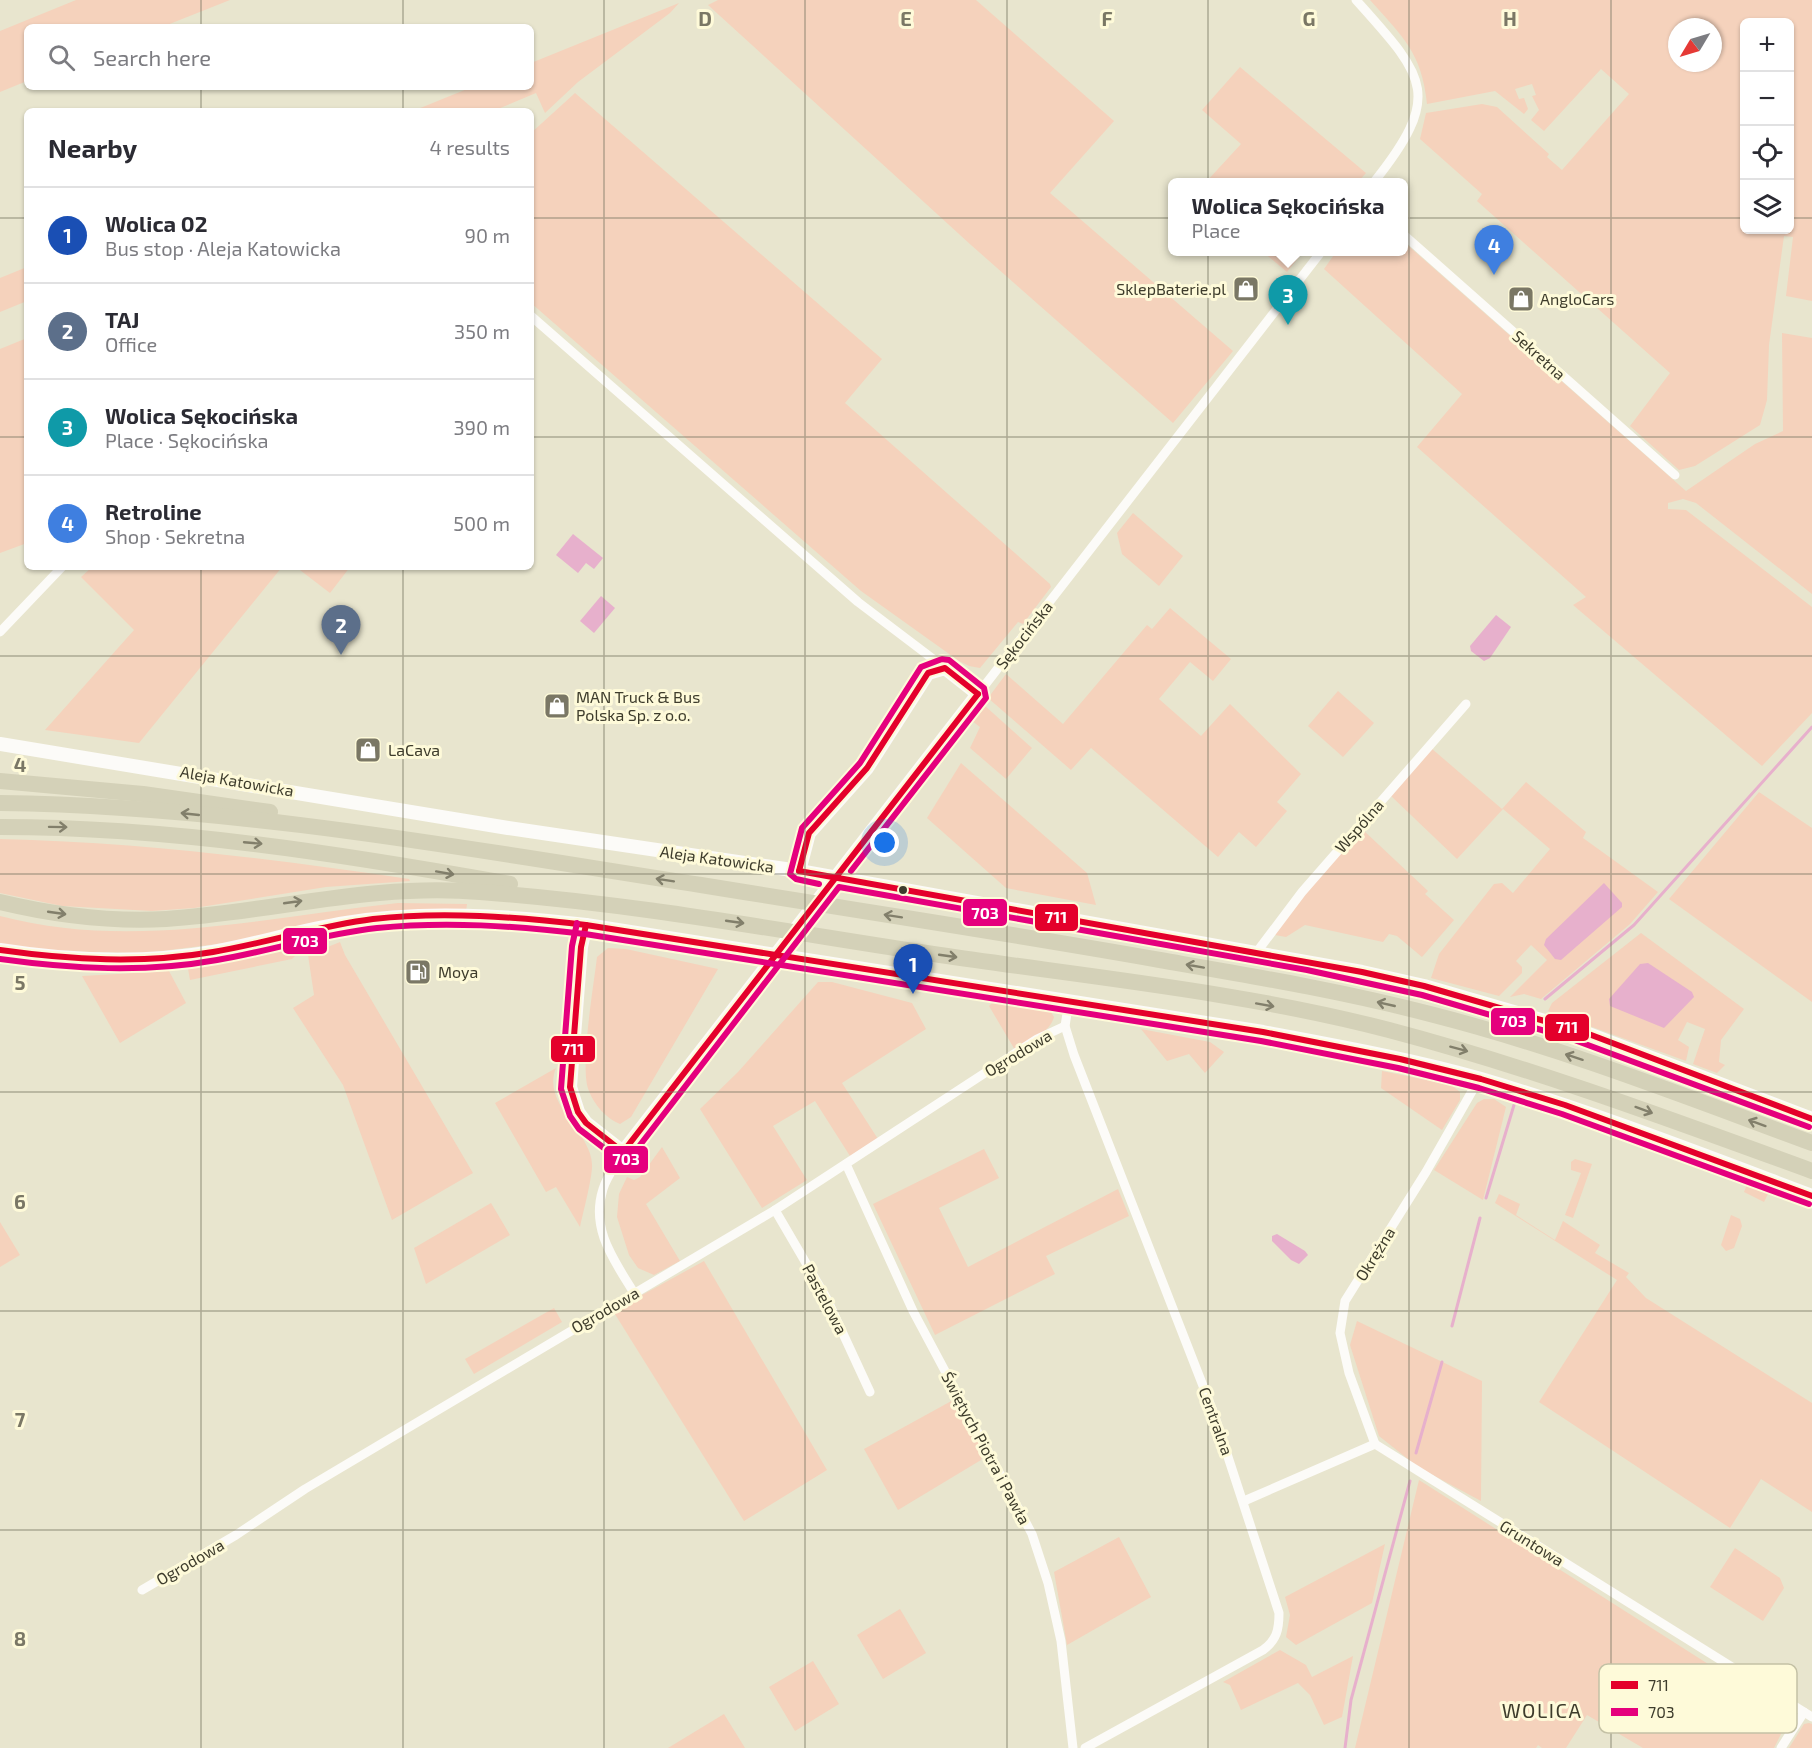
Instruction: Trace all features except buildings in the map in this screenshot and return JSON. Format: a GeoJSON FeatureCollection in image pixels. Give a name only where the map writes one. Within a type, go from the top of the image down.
{"type":"FeatureCollection","features":[{"type":"Feature","properties":{"kind":"highway"},"geometry":{"type":"LineString","coordinates":[[3,781],[143,794],[234,806],[279,813],[373,834]]}},
{"type":"Feature","properties":{"kind":"highway"},"geometry":{"type":"LineString","coordinates":[[0,803],[154,811],[373,834],[1055,941],[1334,992],[1434,1015],[1532,1043],[1812,1143]]}},
{"type":"Feature","properties":{"kind":"highway"},"geometry":{"type":"LineString","coordinates":[[0,827],[65,827],[272,845],[677,914],[1193,992],[1382,1028],[1564,1081],[1812,1171]]}},
{"type":"Feature","properties":{"kind":"highway"},"geometry":{"type":"LineString","coordinates":[[0,902],[88,917],[145,920],[200,916],[343,895],[427,889],[496,893],[677,914]]}},
{"type":"Feature","properties":{"kind":"street"},"geometry":{"type":"LineString","coordinates":[[1356,0],[1400,49],[1414,74],[1417,85],[1414,124],[1399,150],[1378,178]]}},
{"type":"Feature","properties":{"kind":"street","name":"Sekretna"},"geometry":{"type":"LineString","coordinates":[[1408,239],[1674,475]]}},
{"type":"Feature","properties":{"kind":"street","name":"Sękocińska"},"geometry":{"type":"LineString","coordinates":[[634,1293],[603,1242],[599,1212],[603,1188],[623,1152],[1318,256]]}},
{"type":"Feature","properties":{"kind":"street"},"geometry":{"type":"LineString","coordinates":[[534,319],[858,602],[978,694]]}},
{"type":"Feature","properties":{"kind":"street"},"geometry":{"type":"LineString","coordinates":[[0,632],[59,570]]}},
{"type":"Feature","properties":{"kind":"street"},"geometry":{"type":"LineString","coordinates":[[799,871],[809,833],[867,768],[928,673],[945,668]]}},
{"type":"Feature","properties":{"kind":"street","name":"Wspólna"},"geometry":{"type":"LineString","coordinates":[[1256,952],[1302,892],[1466,704]]}},
{"type":"Feature","properties":{"kind":"street","name":"Aleja Katowicka"},"geometry":{"type":"LineString","coordinates":[[0,744],[508,828],[799,871],[1362,972],[1491,1004],[1586,1033],[1812,1119]]}},
{"type":"Feature","properties":{"kind":"street"},"geometry":{"type":"LineString","coordinates":[[0,950],[68,958],[148,958],[211,952],[348,922],[494,917],[586,925],[1069,1001],[1322,1044],[1479,1079],[1605,1119],[1812,1196]]}},
{"type":"Feature","properties":{"kind":"street"},"geometry":{"type":"LineString","coordinates":[[586,925],[581,947],[570,1087],[578,1112],[586,1123],[623,1152]]}},
{"type":"Feature","properties":{"kind":"street","name":"Centralna"},"geometry":{"type":"LineString","coordinates":[[1069,1001],[1065,1026],[1151,1258],[1214,1414],[1244,1501],[1278,1613],[1279,1625],[1274,1641],[1263,1650],[1085,1748]]}},
{"type":"Feature","properties":{"kind":"street","name":"Ogrodowa"},"geometry":{"type":"LineString","coordinates":[[142,1590],[775,1210],[1037,1039],[1065,1026]]}},
{"type":"Feature","properties":{"kind":"street","name":"Okrężna"},"geometry":{"type":"LineString","coordinates":[[1374,1444],[1349,1373],[1340,1333],[1345,1302],[1426,1172],[1479,1079]]}},
{"type":"Feature","properties":{"kind":"street","name":"Świętych Piotra i Pawła"},"geometry":{"type":"LineString","coordinates":[[846,1164],[913,1311],[1032,1534],[1061,1641],[1073,1748]]}},
{"type":"Feature","properties":{"kind":"street","name":"Pastelowa"},"geometry":{"type":"LineString","coordinates":[[775,1210],[827,1299],[870,1392]]}},
{"type":"Feature","properties":{"kind":"street"},"geometry":{"type":"LineString","coordinates":[[1244,1501],[1374,1444]]}},
{"type":"Feature","properties":{"kind":"street","name":"Gruntowa"},"geometry":{"type":"LineString","coordinates":[[1374,1444],[1728,1664]]}},
{"type":"Feature","properties":{"kind":"street"},"geometry":{"type":"LineString","coordinates":[[1797,1728],[1808,1714]]}},
{"type":"Feature","properties":{"kind":"street"},"geometry":{"type":"LineString","coordinates":[[1781,1748],[1793,1733]]}},
{"type":"Feature","properties":{"kind":"shaded area"},"geometry":{"type":"Polygon","coordinates":[[[76,0],[230,0],[170,24],[24,24],[24,82],[0,92],[0,31],[76,0]]]}},
{"type":"Feature","properties":{"kind":"shaded area"},"geometry":{"type":"Polygon","coordinates":[[[718,0],[976,0],[1114,121],[1050,193],[1233,351],[1173,423],[971,245],[708,5],[718,0]]]}},
{"type":"Feature","properties":{"kind":"shaded area"},"geometry":{"type":"Polygon","coordinates":[[[1370,0],[1812,0],[1812,301],[1786,296],[1793,237],[1784,236],[1769,345],[1767,400],[1760,425],[1695,466],[1679,470],[1630,426],[1670,373],[1477,201],[1482,194],[1420,139],[1426,113],[1482,104],[1497,107],[1549,154],[1547,157],[1562,170],[1629,94],[1601,69],[1544,131],[1531,120],[1539,110],[1532,96],[1536,95],[1532,84],[1515,89],[1519,99],[1524,98],[1528,109],[1524,114],[1495,91],[1427,104],[1421,71],[1401,36],[1370,0]]]}},
{"type":"Feature","properties":{"kind":"shaded area"},"geometry":{"type":"Polygon","coordinates":[[[679,3],[670,13],[578,82],[545,113],[536,93],[500,108],[420,108],[465,90],[534,90],[534,62],[679,3]]]}},
{"type":"Feature","properties":{"kind":"shaded area"},"geometry":{"type":"Polygon","coordinates":[[[1240,67],[1366,173],[1362,178],[1210,178],[1241,144],[1202,110],[1240,67]]]}},
{"type":"Feature","properties":{"kind":"shaded area"},"geometry":{"type":"Polygon","coordinates":[[[575,93],[882,359],[845,403],[1051,587],[1023,624],[1018,622],[980,668],[959,661],[861,591],[534,306],[534,130],[575,93]]]}},
{"type":"Feature","properties":{"kind":"shaded area"},"geometry":{"type":"Polygon","coordinates":[[[1408,246],[1686,491],[1755,444],[1783,431],[1782,333],[1812,338],[1812,594],[1696,503],[1683,499],[1668,503],[1668,509],[1686,510],[1812,607],[1812,713],[1762,766],[1573,605],[1586,597],[1417,447],[1462,394],[1324,269],[1333,256],[1408,256],[1408,246]]]}},
{"type":"Feature","properties":{"kind":"shaded area"},"geometry":{"type":"Polygon","coordinates":[[[1268,256],[1300,256],[1287,272],[1268,256]]]}},
{"type":"Feature","properties":{"kind":"shaded area"},"geometry":{"type":"Polygon","coordinates":[[[24,268],[24,302],[0,312],[0,278],[24,268]]]}},
{"type":"Feature","properties":{"kind":"shaded area"},"geometry":{"type":"Polygon","coordinates":[[[24,339],[24,544],[0,553],[0,349],[24,339]]]}},
{"type":"Feature","properties":{"kind":"shaded area"},"geometry":{"type":"Polygon","coordinates":[[[1133,513],[1183,556],[1159,586],[1122,554],[1117,533],[1133,513]]]}},
{"type":"Feature","properties":{"kind":"shaded area"},"geometry":{"type":"Polygon","coordinates":[[[573,534],[603,558],[594,569],[586,563],[578,573],[556,555],[573,534]]]}},
{"type":"Feature","properties":{"kind":"shaded area"},"geometry":{"type":"Polygon","coordinates":[[[89,570],[280,570],[139,743],[45,730],[134,630],[81,577],[89,570]]]}},
{"type":"Feature","properties":{"kind":"shaded area"},"geometry":{"type":"Polygon","coordinates":[[[300,570],[348,570],[330,593],[300,570]]]}},
{"type":"Feature","properties":{"kind":"shaded area"},"geometry":{"type":"Polygon","coordinates":[[[601,596],[615,608],[594,633],[580,621],[601,596]]]}},
{"type":"Feature","properties":{"kind":"shaded area"},"geometry":{"type":"Polygon","coordinates":[[[1170,608],[1231,659],[1213,681],[1190,662],[1159,699],[1201,736],[1230,704],[1301,774],[1277,802],[1287,811],[1256,847],[1239,832],[1218,857],[1091,748],[1071,770],[988,698],[1006,674],[1063,724],[1147,625],[1152,629],[1170,608]]]}},
{"type":"Feature","properties":{"kind":"shaded area"},"geometry":{"type":"Polygon","coordinates":[[[1496,615],[1511,627],[1490,658],[1484,661],[1471,651],[1470,646],[1496,615]]]}},
{"type":"Feature","properties":{"kind":"shaded area"},"geometry":{"type":"Polygon","coordinates":[[[1338,691],[1374,723],[1343,757],[1308,726],[1338,691]]]}},
{"type":"Feature","properties":{"kind":"shaded area"},"geometry":{"type":"Polygon","coordinates":[[[984,705],[1032,748],[1006,779],[970,748],[980,727],[972,721],[984,705]]]}},
{"type":"Feature","properties":{"kind":"shaded area"},"geometry":{"type":"Polygon","coordinates":[[[1431,748],[1502,809],[1526,782],[1586,832],[1583,838],[1658,892],[1630,924],[1541,999],[1524,994],[1510,997],[1547,960],[1531,945],[1516,961],[1522,967],[1522,973],[1499,996],[1431,978],[1439,954],[1494,884],[1502,883],[1513,893],[1550,849],[1503,809],[1457,859],[1390,795],[1431,748]]]}},
{"type":"Feature","properties":{"kind":"shaded area"},"geometry":{"type":"Polygon","coordinates":[[[961,763],[1087,873],[1096,905],[1006,888],[927,818],[961,763]]]}},
{"type":"Feature","properties":{"kind":"shaded area"},"geometry":{"type":"Polygon","coordinates":[[[1759,792],[1812,828],[1812,1002],[1669,899],[1759,792]]]}},
{"type":"Feature","properties":{"kind":"shaded area"},"geometry":{"type":"Polygon","coordinates":[[[1362,829],[1428,891],[1425,894],[1454,920],[1422,957],[1397,936],[1389,934],[1383,942],[1305,925],[1286,937],[1275,935],[1288,914],[1362,829]]]}},
{"type":"Feature","properties":{"kind":"shaded area"},"geometry":{"type":"Polygon","coordinates":[[[0,839],[103,844],[256,858],[409,879],[410,881],[326,887],[194,908],[152,911],[62,906],[0,893],[0,839]]]}},
{"type":"Feature","properties":{"kind":"shaded area"},"geometry":{"type":"Polygon","coordinates":[[[1604,883],[1622,903],[1622,907],[1561,960],[1555,959],[1544,945],[1546,939],[1604,883]]]}},
{"type":"Feature","properties":{"kind":"shaded area"},"geometry":{"type":"Polygon","coordinates":[[[398,903],[467,904],[466,912],[146,953],[45,951],[0,944],[0,916],[50,926],[99,931],[149,931],[199,928],[398,903]]]}},
{"type":"Feature","properties":{"kind":"shaded area"},"geometry":{"type":"Polygon","coordinates":[[[1641,933],[1744,1009],[1721,1040],[1719,1062],[1725,1065],[1717,1073],[1693,1064],[1705,1029],[1687,1022],[1678,1040],[1689,1047],[1686,1061],[1548,1011],[1552,1003],[1641,933]]]}},
{"type":"Feature","properties":{"kind":"shaded area"},"geometry":{"type":"Polygon","coordinates":[[[340,942],[345,955],[473,1173],[392,1220],[343,1085],[293,1008],[314,995],[308,955],[340,942]]]}},
{"type":"Feature","properties":{"kind":"shaded area"},"geometry":{"type":"Polygon","coordinates":[[[295,943],[300,951],[292,959],[190,980],[187,963],[217,960],[295,943]]]}},
{"type":"Feature","properties":{"kind":"shaded area"},"geometry":{"type":"Polygon","coordinates":[[[608,948],[626,949],[718,969],[631,1117],[620,1124],[610,1119],[598,1106],[591,1096],[586,1080],[586,1046],[597,957],[608,948]]]}},
{"type":"Feature","properties":{"kind":"shaded area"},"geometry":{"type":"Polygon","coordinates":[[[1648,963],[1692,992],[1694,997],[1664,1028],[1610,1006],[1609,999],[1640,964],[1648,963]]]}},
{"type":"Feature","properties":{"kind":"shaded area"},"geometry":{"type":"Polygon","coordinates":[[[169,971],[186,1003],[120,1043],[82,976],[169,971]]]}},
{"type":"Feature","properties":{"kind":"shaded area"},"geometry":{"type":"Polygon","coordinates":[[[818,982],[832,982],[912,1003],[926,1029],[842,1083],[878,1139],[850,1156],[815,1101],[773,1126],[807,1180],[762,1208],[700,1109],[738,1072],[818,982]]]}},
{"type":"Feature","properties":{"kind":"shaded area"},"geometry":{"type":"Polygon","coordinates":[[[994,1001],[1049,1009],[1054,1017],[1048,1028],[1015,1050],[989,1006],[994,1001]]]}},
{"type":"Feature","properties":{"kind":"shaded area"},"geometry":{"type":"Polygon","coordinates":[[[1141,1029],[1210,1042],[1224,1052],[1205,1073],[1189,1054],[1167,1061],[1141,1029]]]}},
{"type":"Feature","properties":{"kind":"shaded area"},"geometry":{"type":"Polygon","coordinates":[[[556,1068],[553,1081],[555,1094],[584,1140],[590,1152],[592,1164],[580,1227],[556,1187],[546,1192],[495,1103],[556,1068]]]}},
{"type":"Feature","properties":{"kind":"shaded area"},"geometry":{"type":"Polygon","coordinates":[[[1382,1071],[1451,1085],[1460,1092],[1460,1100],[1442,1130],[1381,1088],[1382,1071]]]}},
{"type":"Feature","properties":{"kind":"shaded area"},"geometry":{"type":"Polygon","coordinates":[[[1484,1099],[1494,1099],[1506,1107],[1483,1200],[1434,1170],[1477,1103],[1484,1099]]]}},
{"type":"Feature","properties":{"kind":"shaded area"},"geometry":{"type":"Polygon","coordinates":[[[662,1147],[680,1178],[646,1204],[680,1261],[654,1275],[638,1268],[629,1255],[617,1217],[619,1194],[627,1177],[634,1180],[640,1177],[662,1147]]]}},
{"type":"Feature","properties":{"kind":"shaded area"},"geometry":{"type":"Polygon","coordinates":[[[984,1149],[999,1178],[939,1208],[968,1267],[1118,1189],[1129,1216],[1046,1256],[1055,1274],[935,1335],[873,1204],[984,1149]]]}},
{"type":"Feature","properties":{"kind":"shaded area"},"geometry":{"type":"Polygon","coordinates":[[[1575,1159],[1592,1164],[1573,1218],[1565,1215],[1581,1173],[1571,1170],[1571,1162],[1575,1159]]]}},
{"type":"Feature","properties":{"kind":"shaded area"},"geometry":{"type":"Polygon","coordinates":[[[1748,1182],[1769,1192],[1764,1202],[1744,1192],[1748,1182]]]}},
{"type":"Feature","properties":{"kind":"shaded area"},"geometry":{"type":"Polygon","coordinates":[[[1499,1194],[1520,1204],[1516,1215],[1555,1240],[1563,1221],[1600,1245],[1595,1253],[1629,1273],[1626,1277],[1646,1298],[1812,1403],[1812,1512],[1761,1479],[1730,1528],[1539,1402],[1617,1280],[1495,1203],[1499,1194]]]}},
{"type":"Feature","properties":{"kind":"shaded area"},"geometry":{"type":"Polygon","coordinates":[[[491,1203],[510,1235],[426,1284],[414,1248],[491,1203]]]}},
{"type":"Feature","properties":{"kind":"shaded area"},"geometry":{"type":"Polygon","coordinates":[[[1731,1215],[1740,1219],[1742,1226],[1734,1248],[1726,1251],[1721,1245],[1731,1215]]]}},
{"type":"Feature","properties":{"kind":"shaded area"},"geometry":{"type":"Polygon","coordinates":[[[0,1222],[20,1255],[0,1267],[0,1222]]]}},
{"type":"Feature","properties":{"kind":"shaded area"},"geometry":{"type":"Polygon","coordinates":[[[1277,1234],[1308,1255],[1299,1264],[1291,1260],[1272,1241],[1272,1236],[1277,1234]]]}},
{"type":"Feature","properties":{"kind":"shaded area"},"geometry":{"type":"Polygon","coordinates":[[[704,1261],[827,1470],[744,1521],[613,1311],[704,1261]]]}},
{"type":"Feature","properties":{"kind":"shaded area"},"geometry":{"type":"Polygon","coordinates":[[[554,1308],[562,1322],[474,1374],[465,1359],[554,1308]]]}},
{"type":"Feature","properties":{"kind":"shaded area"},"geometry":{"type":"Polygon","coordinates":[[[1357,1321],[1482,1381],[1481,1501],[1418,1467],[1379,1436],[1350,1345],[1357,1321]]]}},
{"type":"Feature","properties":{"kind":"shaded area"},"geometry":{"type":"Polygon","coordinates":[[[955,1399],[983,1450],[981,1460],[898,1510],[864,1449],[955,1399]]]}},
{"type":"Feature","properties":{"kind":"shaded area"},"geometry":{"type":"Polygon","coordinates":[[[1419,1480],[1708,1664],[1599,1664],[1599,1722],[1587,1715],[1566,1748],[1542,1748],[1538,1745],[1536,1748],[1355,1748],[1419,1480]]]}},
{"type":"Feature","properties":{"kind":"shaded area"},"geometry":{"type":"Polygon","coordinates":[[[1119,1537],[1151,1597],[1067,1645],[1054,1572],[1119,1537]]]}},
{"type":"Feature","properties":{"kind":"shaded area"},"geometry":{"type":"Polygon","coordinates":[[[1385,1544],[1372,1603],[1296,1645],[1286,1637],[1290,1615],[1285,1597],[1385,1544]]]}},
{"type":"Feature","properties":{"kind":"shaded area"},"geometry":{"type":"Polygon","coordinates":[[[1735,1548],[1780,1578],[1784,1588],[1763,1621],[1710,1587],[1735,1548]]]}},
{"type":"Feature","properties":{"kind":"shaded area"},"geometry":{"type":"Polygon","coordinates":[[[900,1609],[926,1653],[883,1679],[857,1635],[900,1609]]]}},
{"type":"Feature","properties":{"kind":"shaded area"},"geometry":{"type":"Polygon","coordinates":[[[1280,1650],[1306,1665],[1312,1677],[1353,1656],[1342,1717],[1324,1725],[1310,1695],[1298,1683],[1241,1710],[1230,1685],[1223,1682],[1280,1650]]]}},
{"type":"Feature","properties":{"kind":"shaded area"},"geometry":{"type":"Polygon","coordinates":[[[813,1661],[839,1704],[795,1731],[769,1687],[813,1661]]]}},
{"type":"Feature","properties":{"kind":"shaded area"},"geometry":{"type":"Polygon","coordinates":[[[724,1714],[745,1748],[668,1748],[724,1714]]]}},
{"type":"Feature","properties":{"kind":"shaded area"},"geometry":{"type":"Polygon","coordinates":[[[1804,1724],[1812,1724],[1812,1748],[1789,1748],[1804,1724]]]}},
{"type":"Feature","properties":{"kind":"shaded area"},"geometry":{"type":"Polygon","coordinates":[[[1618,1733],[1782,1733],[1774,1748],[1643,1748],[1618,1733]]]}},
{"type":"Feature","properties":{"kind":"waterway"},"geometry":{"type":"LineString","coordinates":[[1545,999],[1634,925],[1812,727]]}},
{"type":"Feature","properties":{"kind":"waterway"},"geometry":{"type":"LineString","coordinates":[[1486,1198],[1514,1105]]}},
{"type":"Feature","properties":{"kind":"waterway"},"geometry":{"type":"LineString","coordinates":[[1452,1326],[1480,1218]]}},
{"type":"Feature","properties":{"kind":"waterway"},"geometry":{"type":"LineString","coordinates":[[1416,1453],[1442,1362]]}},
{"type":"Feature","properties":{"kind":"waterway"},"geometry":{"type":"LineString","coordinates":[[1345,1748],[1351,1700],[1410,1481]]}},
{"type":"Feature","properties":{"kind":"transit line","name":"703"},"geometry":{"type":"LineString","coordinates":[[819,884],[796,879],[790,874],[802,828],[860,763],[921,667],[942,659],[949,660],[984,688],[986,698],[851,871]]}},
{"type":"Feature","properties":{"kind":"transit line","name":"711"},"geometry":{"type":"LineString","coordinates":[[799,871],[809,833],[867,768],[928,673],[945,668],[978,694]]}},
{"type":"Feature","properties":{"kind":"transit line","name":"711"},"geometry":{"type":"LineString","coordinates":[[623,1152],[978,694]]}},
{"type":"Feature","properties":{"kind":"transit line","name":"711"},"geometry":{"type":"LineString","coordinates":[[799,871],[1362,972],[1424,986],[1586,1033],[1812,1119]]}},
{"type":"Feature","properties":{"kind":"transit line","name":"703"},"geometry":{"type":"LineString","coordinates":[[577,923],[572,946],[561,1089],[570,1116],[579,1129],[621,1161],[630,1158],[839,887],[1307,970],[1422,995],[1569,1038],[1809,1127]]}},
{"type":"Feature","properties":{"kind":"transit line","name":"711"},"geometry":{"type":"LineString","coordinates":[[0,950],[106,959],[186,956],[353,922],[426,915],[507,917],[586,925],[1263,1032],[1400,1059],[1481,1079],[1565,1105],[1812,1196]]}},
{"type":"Feature","properties":{"kind":"transit line","name":"703"},"geometry":{"type":"LineString","coordinates":[[0,959],[81,967],[163,967],[217,960],[316,938],[403,926],[481,925],[585,934],[1261,1041],[1398,1068],[1479,1088],[1562,1114],[1809,1204]]}},
{"type":"Feature","properties":{"kind":"transit line","name":"711"},"geometry":{"type":"LineString","coordinates":[[586,925],[581,947],[570,1087],[578,1112],[586,1123],[623,1152]]}},
{"type":"Feature","properties":{"kind":"place","name":"Retroline"},"geometry":{"type":"Point","coordinates":[1494,275]}},
{"type":"Feature","properties":{"kind":"place","name":"SklepBaterie.pl"},"geometry":{"type":"Point","coordinates":[1246,289]}},
{"type":"Feature","properties":{"kind":"place","name":"AngloCars"},"geometry":{"type":"Point","coordinates":[1521,299]}},
{"type":"Feature","properties":{"kind":"place","name":"Wolica Sękocińska"},"geometry":{"type":"Point","coordinates":[1288,325]}},
{"type":"Feature","properties":{"kind":"place","name":"TAJ"},"geometry":{"type":"Point","coordinates":[341,655]}},
{"type":"Feature","properties":{"kind":"place","name":"MAN Truck & Bus Polska Sp. z o.o."},"geometry":{"type":"Point","coordinates":[557,706]}},
{"type":"Feature","properties":{"kind":"place","name":"LaCava"},"geometry":{"type":"Point","coordinates":[368,750]}},
{"type":"Feature","properties":{"kind":"place","name":"Moya"},"geometry":{"type":"Point","coordinates":[418,972]}},
{"type":"Feature","properties":{"kind":"place","name":"Wolica 02"},"geometry":{"type":"Point","coordinates":[913,994]}},
{"type":"Feature","properties":{"kind":"district","name":"WOLICA"},"geometry":{"type":"Point","coordinates":[1542,1711]}}]}
